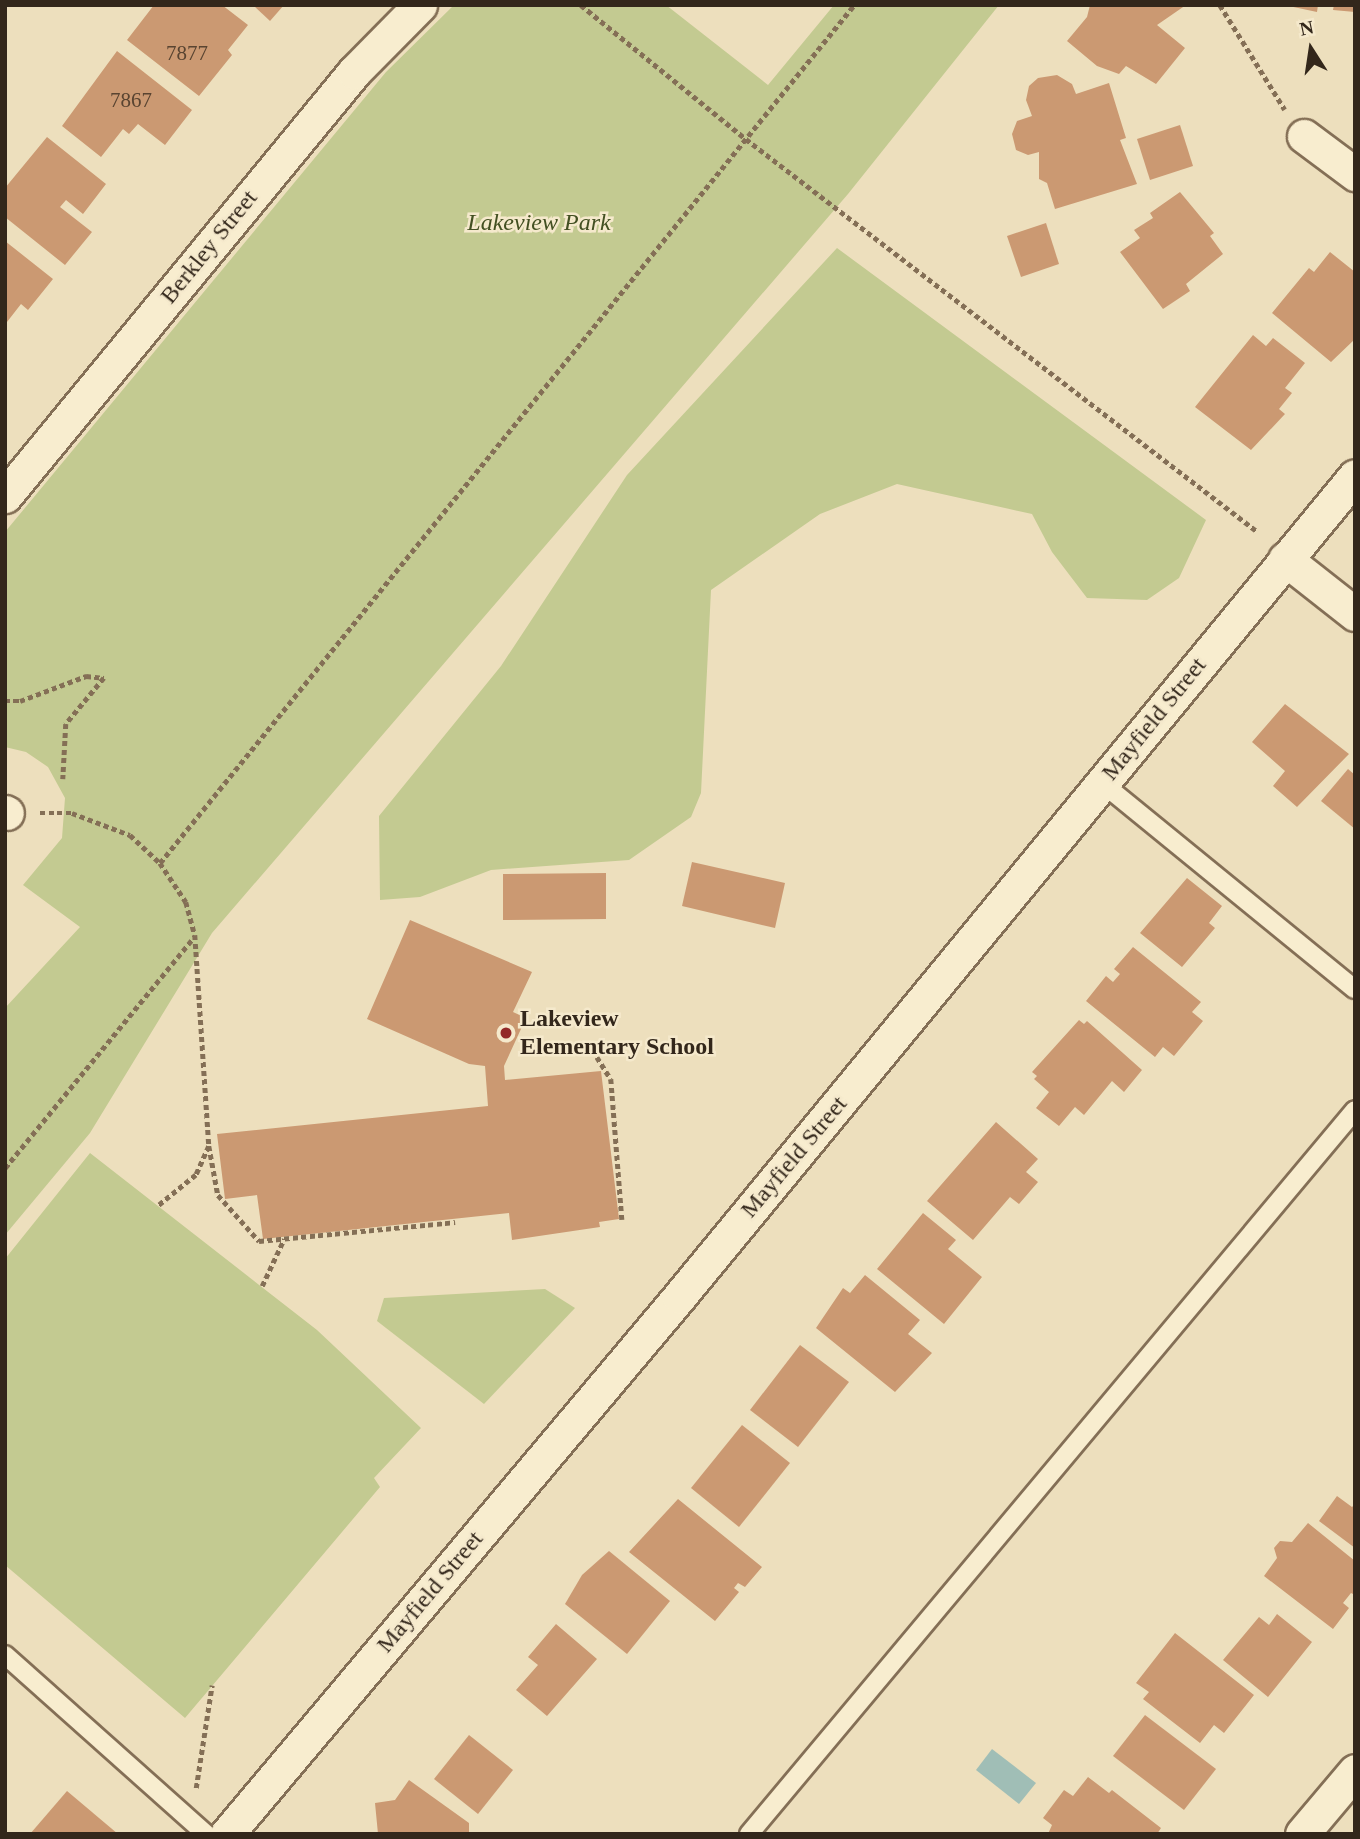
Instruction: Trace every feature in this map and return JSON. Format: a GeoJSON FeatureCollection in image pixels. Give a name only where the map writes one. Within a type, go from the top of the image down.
{"type":"FeatureCollection","features":[{"type":"Feature","properties":{"kind":"street","name":"Berkley Street"},"geometry":{"type":"LineString","coordinates":[[5,496],[354,72],[420,5]]}},
{"type":"Feature","properties":{"kind":"street"},"geometry":{"type":"LineString","coordinates":[[1304,136],[1355,174]]}},
{"type":"Feature","properties":{"kind":"street","name":"Mayfield Street"},"geometry":{"type":"LineString","coordinates":[[227,1834],[678,1297],[1355,476]]}},
{"type":"Feature","properties":{"kind":"street"},"geometry":{"type":"LineString","coordinates":[[1285,559],[1355,614]]}},
{"type":"Feature","properties":{"kind":"street"},"geometry":{"type":"LineString","coordinates":[[1302,1834],[1355,1771]]}},
{"type":"Feature","properties":{"kind":"lane"},"geometry":{"type":"LineString","coordinates":[[1102,783],[1355,989]]}},
{"type":"Feature","properties":{"kind":"lane"},"geometry":{"type":"LineString","coordinates":[[749,1834],[1355,1110]]}},
{"type":"Feature","properties":{"kind":"lane"},"geometry":{"type":"LineString","coordinates":[[5,1655],[200,1829]]}},
{"type":"Feature","properties":{"kind":"path"},"geometry":{"type":"LineString","coordinates":[[581,5],[746,139],[1258,531]]}},
{"type":"Feature","properties":{"kind":"path"},"geometry":{"type":"LineString","coordinates":[[160,863],[854,5]]}},
{"type":"Feature","properties":{"kind":"path"},"geometry":{"type":"LineString","coordinates":[[1220,5],[1265,82],[1304,136]]}},
{"type":"Feature","properties":{"kind":"path"},"geometry":{"type":"LineString","coordinates":[[5,701],[20,701],[86,676],[104,678],[66,724],[63,779]]}},
{"type":"Feature","properties":{"kind":"path"},"geometry":{"type":"LineString","coordinates":[[6,813],[72,813],[130,835],[160,863],[186,902],[195,935],[209,1146],[218,1195],[259,1241],[455,1222]]}},
{"type":"Feature","properties":{"kind":"path"},"geometry":{"type":"LineString","coordinates":[[5,1168],[195,935]]}},
{"type":"Feature","properties":{"kind":"path"},"geometry":{"type":"LineString","coordinates":[[597,1058],[611,1079],[622,1220]]}},
{"type":"Feature","properties":{"kind":"path"},"geometry":{"type":"LineString","coordinates":[[158,1206],[196,1175],[209,1146]]}},
{"type":"Feature","properties":{"kind":"path"},"geometry":{"type":"LineString","coordinates":[[262,1286],[284,1239]]}},
{"type":"Feature","properties":{"kind":"path"},"geometry":{"type":"LineString","coordinates":[[200,1829],[212,1685]]}},
{"type":"Feature","properties":{"kind":"green space","name":"Lakeview Park"},"geometry":{"type":"Polygon","coordinates":[[[454,5],[666,5],[768,85],[834,5],[999,5],[848,194],[212,933],[90,1133],[5,1235],[5,1008],[80,927],[23,885],[62,838],[65,798],[48,767],[26,752],[5,747],[5,532],[386,72],[454,5]]]}},
{"type":"Feature","properties":{"kind":"green space"},"geometry":{"type":"Polygon","coordinates":[[[837,248],[1206,520],[1179,578],[1147,600],[1087,598],[1052,552],[1032,514],[897,484],[820,514],[711,590],[701,793],[691,817],[629,860],[491,870],[420,897],[380,900],[379,816],[501,666],[627,475],[837,248]]]}},
{"type":"Feature","properties":{"kind":"green space"},"geometry":{"type":"Polygon","coordinates":[[[90,1153],[317,1330],[421,1428],[374,1478],[380,1487],[185,1718],[5,1565],[5,1259],[90,1153]]]}},
{"type":"Feature","properties":{"kind":"green space"},"geometry":{"type":"Polygon","coordinates":[[[545,1289],[575,1308],[484,1404],[377,1321],[384,1298],[545,1289]]]}},
{"type":"Feature","properties":{"kind":"water"},"geometry":{"type":"Polygon","coordinates":[[[992,1749],[1036,1783],[1019,1804],[976,1770],[992,1749]]]}},
{"type":"Feature","properties":{"kind":"building"},"geometry":{"type":"Polygon","coordinates":[[[154,5],[222,5],[248,25],[228,50],[232,55],[199,96],[127,40],[154,5]]]}},
{"type":"Feature","properties":{"kind":"building"},"geometry":{"type":"Polygon","coordinates":[[[253,5],[284,5],[270,21],[253,5]]]}},
{"type":"Feature","properties":{"kind":"building"},"geometry":{"type":"Polygon","coordinates":[[[1090,5],[1186,5],[1157,25],[1185,48],[1156,84],[1126,66],[1119,74],[1097,66],[1067,41],[1087,17],[1090,5]]]}},
{"type":"Feature","properties":{"kind":"building"},"geometry":{"type":"Polygon","coordinates":[[[1284,5],[1318,5],[1317,12],[1284,5]]]}},
{"type":"Feature","properties":{"kind":"building"},"geometry":{"type":"Polygon","coordinates":[[[1334,5],[1355,5],[1355,12],[1333,10],[1334,5]]]}},
{"type":"Feature","properties":{"kind":"building"},"geometry":{"type":"Polygon","coordinates":[[[117,51],[192,110],[165,145],[138,124],[129,134],[123,129],[101,157],[62,126],[117,51]]]}},
{"type":"Feature","properties":{"kind":"building"},"geometry":{"type":"Polygon","coordinates":[[[1057,75],[1072,84],[1076,94],[1109,83],[1126,138],[1120,140],[1137,184],[1055,209],[1047,183],[1039,179],[1039,152],[1028,155],[1016,150],[1012,134],[1017,121],[1032,116],[1026,100],[1029,86],[1038,78],[1057,75]]]}},
{"type":"Feature","properties":{"kind":"building"},"geometry":{"type":"Polygon","coordinates":[[[1180,125],[1193,166],[1150,180],[1137,139],[1180,125]]]}},
{"type":"Feature","properties":{"kind":"building"},"geometry":{"type":"Polygon","coordinates":[[[47,137],[106,184],[83,214],[66,200],[60,207],[92,232],[65,265],[5,217],[5,188],[47,137]]]}},
{"type":"Feature","properties":{"kind":"building"},"geometry":{"type":"Polygon","coordinates":[[[1180,192],[1214,233],[1210,236],[1223,254],[1186,284],[1190,291],[1163,309],[1120,252],[1140,238],[1134,230],[1153,218],[1150,213],[1180,192]]]}},
{"type":"Feature","properties":{"kind":"building"},"geometry":{"type":"Polygon","coordinates":[[[1046,223],[1059,264],[1021,277],[1007,236],[1046,223]]]}},
{"type":"Feature","properties":{"kind":"building"},"geometry":{"type":"Polygon","coordinates":[[[5,241],[53,279],[28,310],[21,304],[7,322],[5,241]]]}},
{"type":"Feature","properties":{"kind":"building"},"geometry":{"type":"Polygon","coordinates":[[[1330,252],[1355,272],[1355,339],[1331,362],[1272,313],[1309,268],[1314,272],[1330,252]]]}},
{"type":"Feature","properties":{"kind":"building"},"geometry":{"type":"Polygon","coordinates":[[[1253,335],[1266,346],[1273,338],[1305,363],[1285,388],[1292,393],[1279,409],[1285,414],[1251,450],[1195,407],[1253,335]]]}},
{"type":"Feature","properties":{"kind":"building"},"geometry":{"type":"Polygon","coordinates":[[[1285,704],[1349,754],[1297,807],[1273,786],[1285,771],[1252,742],[1285,704]]]}},
{"type":"Feature","properties":{"kind":"building"},"geometry":{"type":"Polygon","coordinates":[[[1348,769],[1355,775],[1355,829],[1321,801],[1348,769]]]}},
{"type":"Feature","properties":{"kind":"building"},"geometry":{"type":"Polygon","coordinates":[[[692,862],[785,883],[775,928],[682,906],[692,862]]]}},
{"type":"Feature","properties":{"kind":"building"},"geometry":{"type":"Polygon","coordinates":[[[606,873],[606,919],[503,920],[503,874],[606,873]]]}},
{"type":"Feature","properties":{"kind":"building"},"geometry":{"type":"Polygon","coordinates":[[[1187,878],[1222,906],[1209,923],[1215,928],[1182,967],[1140,933],[1187,878]]]}},
{"type":"Feature","properties":{"kind":"building"},"geometry":{"type":"Polygon","coordinates":[[[410,920],[532,972],[513,1012],[526,1018],[504,1066],[505,1080],[601,1071],[619,1219],[599,1222],[600,1227],[512,1240],[509,1213],[263,1239],[257,1195],[225,1199],[217,1134],[488,1106],[485,1066],[469,1064],[367,1019],[410,920]]]}},
{"type":"Feature","properties":{"kind":"building"},"geometry":{"type":"Polygon","coordinates":[[[1133,947],[1201,1002],[1192,1012],[1203,1021],[1174,1056],[1163,1047],[1155,1057],[1086,1001],[1106,976],[1113,982],[1120,974],[1114,969],[1133,947]]]}},
{"type":"Feature","properties":{"kind":"building"},"geometry":{"type":"Polygon","coordinates":[[[1079,1020],[1084,1024],[1087,1021],[1142,1070],[1124,1092],[1112,1081],[1084,1115],[1075,1107],[1059,1126],[1036,1108],[1049,1092],[1034,1079],[1037,1076],[1032,1072],[1079,1020]]]}},
{"type":"Feature","properties":{"kind":"building"},"geometry":{"type":"Polygon","coordinates":[[[996,1122],[1038,1159],[1026,1172],[1038,1182],[1019,1204],[1010,1197],[973,1240],[927,1201],[996,1122]]]}},
{"type":"Feature","properties":{"kind":"building"},"geometry":{"type":"Polygon","coordinates":[[[923,1213],[956,1240],[948,1249],[982,1277],[944,1324],[877,1269],[923,1213]]]}},
{"type":"Feature","properties":{"kind":"building"},"geometry":{"type":"Polygon","coordinates":[[[865,1275],[920,1320],[908,1334],[932,1353],[895,1392],[816,1328],[843,1288],[850,1293],[865,1275]]]}},
{"type":"Feature","properties":{"kind":"building"},"geometry":{"type":"Polygon","coordinates":[[[800,1345],[849,1382],[798,1447],[750,1410],[800,1345]]]}},
{"type":"Feature","properties":{"kind":"building"},"geometry":{"type":"Polygon","coordinates":[[[742,1425],[790,1463],[739,1527],[691,1488],[742,1425]]]}},
{"type":"Feature","properties":{"kind":"building"},"geometry":{"type":"Polygon","coordinates":[[[1337,1496],[1352,1507],[1355,1504],[1355,1548],[1319,1521],[1337,1496]]]}},
{"type":"Feature","properties":{"kind":"building"},"geometry":{"type":"Polygon","coordinates":[[[678,1499],[762,1567],[745,1587],[738,1583],[734,1588],[739,1592],[715,1621],[629,1552],[678,1499]]]}},
{"type":"Feature","properties":{"kind":"building"},"geometry":{"type":"Polygon","coordinates":[[[1308,1523],[1355,1561],[1355,1595],[1351,1593],[1343,1603],[1349,1608],[1333,1629],[1264,1576],[1277,1558],[1274,1548],[1280,1541],[1292,1542],[1308,1523]]]}},
{"type":"Feature","properties":{"kind":"building"},"geometry":{"type":"Polygon","coordinates":[[[609,1551],[670,1601],[627,1654],[565,1604],[582,1575],[609,1551]]]}},
{"type":"Feature","properties":{"kind":"building"},"geometry":{"type":"Polygon","coordinates":[[[1277,1614],[1312,1642],[1268,1697],[1223,1660],[1259,1617],[1269,1625],[1277,1614]]]}},
{"type":"Feature","properties":{"kind":"building"},"geometry":{"type":"Polygon","coordinates":[[[556,1624],[597,1659],[547,1716],[516,1690],[538,1665],[528,1657],[556,1624]]]}},
{"type":"Feature","properties":{"kind":"building"},"geometry":{"type":"Polygon","coordinates":[[[1175,1633],[1254,1695],[1224,1733],[1214,1725],[1200,1743],[1143,1699],[1149,1692],[1136,1683],[1175,1633]]]}},
{"type":"Feature","properties":{"kind":"building"},"geometry":{"type":"Polygon","coordinates":[[[1145,1715],[1216,1769],[1184,1810],[1113,1756],[1145,1715]]]}},
{"type":"Feature","properties":{"kind":"building"},"geometry":{"type":"Polygon","coordinates":[[[469,1735],[513,1770],[478,1814],[434,1779],[469,1735]]]}},
{"type":"Feature","properties":{"kind":"building"},"geometry":{"type":"Polygon","coordinates":[[[1088,1777],[1109,1793],[1112,1790],[1161,1828],[1157,1834],[1048,1834],[1052,1825],[1043,1818],[1064,1790],[1073,1796],[1088,1777]]]}},
{"type":"Feature","properties":{"kind":"building"},"geometry":{"type":"Polygon","coordinates":[[[409,1780],[469,1823],[469,1834],[378,1834],[375,1803],[395,1800],[409,1780]]]}},
{"type":"Feature","properties":{"kind":"building"},"geometry":{"type":"Polygon","coordinates":[[[67,1791],[118,1834],[30,1834],[67,1791]]]}},
{"type":"Feature","properties":{"kind":"place","name":"Lakeview Elementary School"},"geometry":{"type":"Point","coordinates":[506,1033]}}]}
